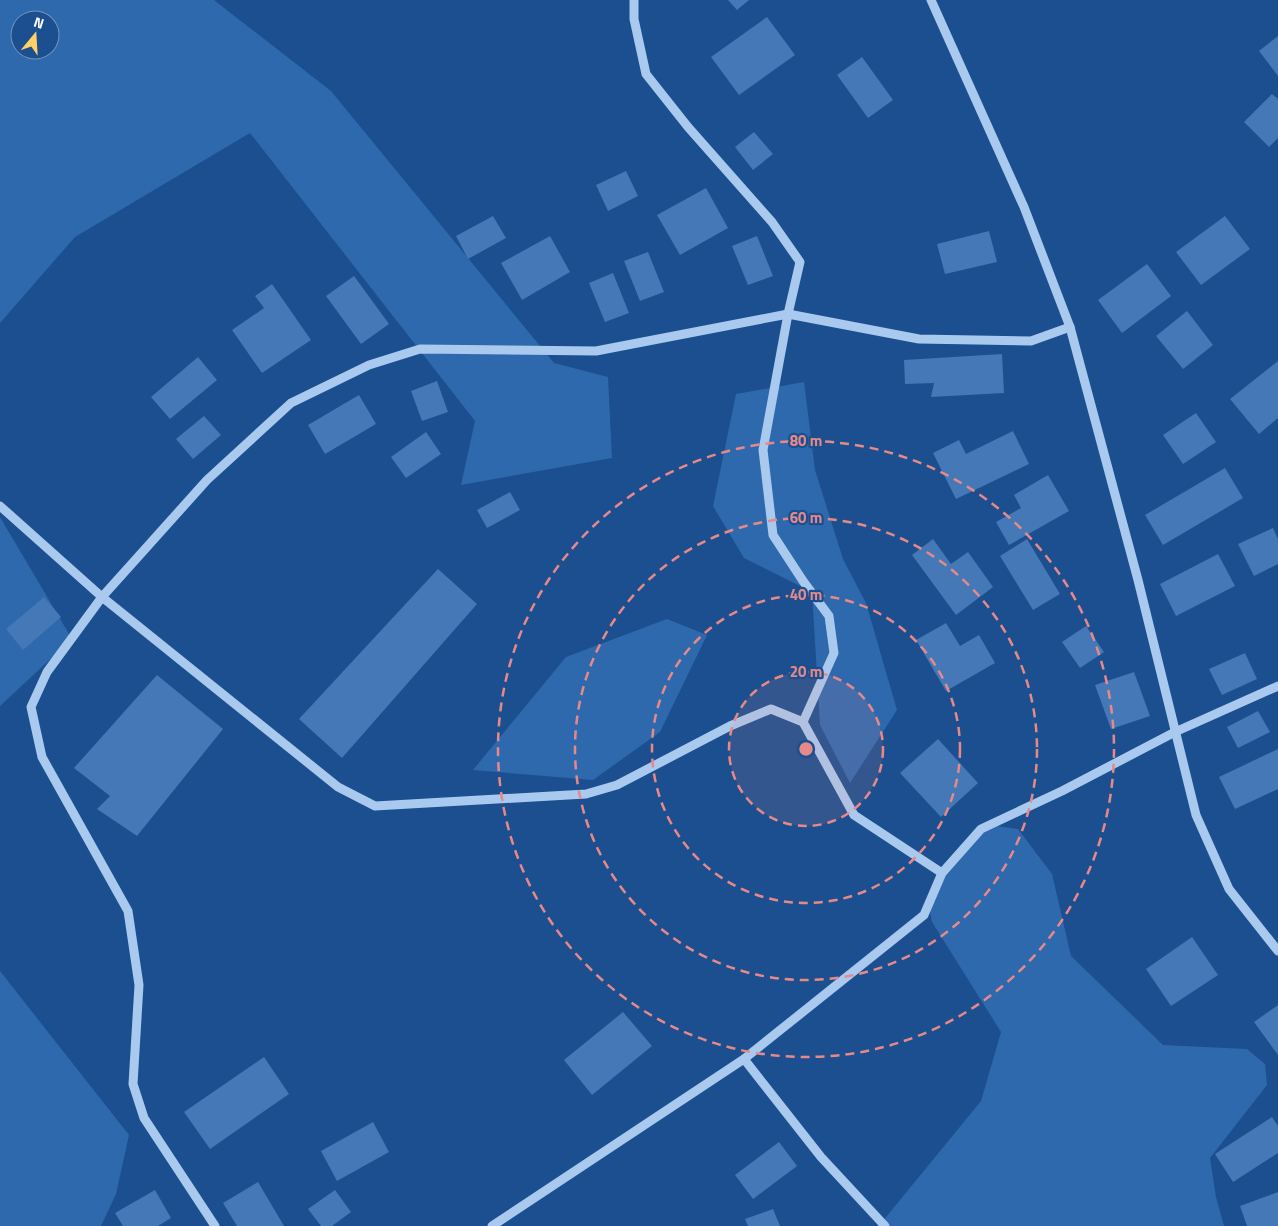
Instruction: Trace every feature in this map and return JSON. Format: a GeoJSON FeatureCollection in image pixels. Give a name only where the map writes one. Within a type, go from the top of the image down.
{"type":"FeatureCollection","features":[{"type":"Feature","properties":{"kind":"street"},"geometry":{"type":"LineString","coordinates":[[634,0],[634,19],[646,74],[688,127],[772,222],[800,262],[788,314],[763,450],[773,535],[829,616],[834,653],[803,722]]}},
{"type":"Feature","properties":{"kind":"street"},"geometry":{"type":"LineString","coordinates":[[931,0],[1024,207],[1070,327],[1136,571],[1196,815],[1229,890],[1278,952]]}},
{"type":"Feature","properties":{"kind":"street"},"geometry":{"type":"LineString","coordinates":[[215,1226],[144,1118],[133,1084],[139,985],[128,911],[42,757],[31,707],[47,672],[102,597],[207,480],[290,403],[369,365],[420,349],[596,351],[788,314],[919,339],[1031,340],[1070,327]]}},
{"type":"Feature","properties":{"kind":"street"},"geometry":{"type":"LineString","coordinates":[[0,506],[102,597],[338,787],[375,806],[586,794],[617,785],[730,726],[771,708],[803,722],[854,815],[942,873]]}},
{"type":"Feature","properties":{"kind":"street"},"geometry":{"type":"LineString","coordinates":[[492,1226],[744,1059],[924,915],[942,873],[980,829],[1062,791],[1175,732],[1278,686]]}},
{"type":"Feature","properties":{"kind":"street"},"geometry":{"type":"LineString","coordinates":[[744,1059],[821,1157],[885,1226]]}},
{"type":"Feature","properties":{"kind":"shaded area"},"geometry":{"type":"Polygon","coordinates":[[[0,0],[214,0],[331,91],[554,363],[608,377],[612,458],[461,485],[475,421],[250,133],[75,237],[0,323],[0,0]]]}},
{"type":"Feature","properties":{"kind":"shaded area"},"geometry":{"type":"Polygon","coordinates":[[[804,382],[815,470],[843,559],[866,603],[897,710],[850,783],[820,725],[812,592],[744,558],[713,506],[736,394],[804,382]]]}},
{"type":"Feature","properties":{"kind":"shaded area"},"geometry":{"type":"Polygon","coordinates":[[[0,517],[72,639],[0,706],[0,517]]]}},
{"type":"Feature","properties":{"kind":"shaded area"},"geometry":{"type":"Polygon","coordinates":[[[667,619],[707,635],[660,732],[593,780],[473,770],[566,657],[667,619]]]}},
{"type":"Feature","properties":{"kind":"shaded area"},"geometry":{"type":"Polygon","coordinates":[[[989,825],[1018,829],[1052,874],[1071,956],[1163,1045],[1247,1049],[1265,1064],[1267,1085],[1210,1158],[1216,1197],[1224,1226],[887,1226],[882,1222],[981,1101],[1001,1032],[932,922],[929,906],[946,869],[989,825]]]}},
{"type":"Feature","properties":{"kind":"shaded area"},"geometry":{"type":"Polygon","coordinates":[[[0,971],[129,1135],[116,1194],[101,1226],[0,1226],[0,971]]]}},
{"type":"Feature","properties":{"kind":"building"},"geometry":{"type":"Polygon","coordinates":[[[728,0],[749,0],[737,10],[728,0]]]}},
{"type":"Feature","properties":{"kind":"building"},"geometry":{"type":"Polygon","coordinates":[[[767,17],[795,55],[739,95],[711,57],[767,17]]]}},
{"type":"Feature","properties":{"kind":"building"},"geometry":{"type":"Polygon","coordinates":[[[1278,36],[1278,76],[1259,51],[1278,36]]]}},
{"type":"Feature","properties":{"kind":"building"},"geometry":{"type":"Polygon","coordinates":[[[862,57],[893,100],[868,118],[837,75],[862,57]]]}},
{"type":"Feature","properties":{"kind":"building"},"geometry":{"type":"Polygon","coordinates":[[[1272,94],[1278,99],[1278,138],[1269,147],[1244,122],[1272,94]]]}},
{"type":"Feature","properties":{"kind":"building"},"geometry":{"type":"Polygon","coordinates":[[[754,132],[773,154],[753,170],[735,147],[754,132]]]}},
{"type":"Feature","properties":{"kind":"building"},"geometry":{"type":"Polygon","coordinates":[[[626,171],[638,196],[608,211],[596,185],[626,171]]]}},
{"type":"Feature","properties":{"kind":"building"},"geometry":{"type":"Polygon","coordinates":[[[706,188],[728,228],[680,255],[657,215],[706,188]]]}},
{"type":"Feature","properties":{"kind":"building"},"geometry":{"type":"Polygon","coordinates":[[[493,216],[506,238],[468,259],[456,236],[493,216]]]}},
{"type":"Feature","properties":{"kind":"building"},"geometry":{"type":"Polygon","coordinates":[[[1225,216],[1250,249],[1201,285],[1176,252],[1225,216]]]}},
{"type":"Feature","properties":{"kind":"building"},"geometry":{"type":"Polygon","coordinates":[[[989,231],[997,262],[945,274],[937,244],[989,231]]]}},
{"type":"Feature","properties":{"kind":"building"},"geometry":{"type":"Polygon","coordinates":[[[550,236],[570,272],[522,300],[501,263],[550,236]]]}},
{"type":"Feature","properties":{"kind":"building"},"geometry":{"type":"Polygon","coordinates":[[[757,236],[773,276],[748,285],[732,246],[757,236]]]}},
{"type":"Feature","properties":{"kind":"building"},"geometry":{"type":"Polygon","coordinates":[[[648,252],[664,292],[640,301],[624,261],[648,252]]]}},
{"type":"Feature","properties":{"kind":"building"},"geometry":{"type":"Polygon","coordinates":[[[1147,264],[1171,296],[1122,333],[1098,300],[1147,264]]]}},
{"type":"Feature","properties":{"kind":"building"},"geometry":{"type":"Polygon","coordinates":[[[613,273],[629,313],[605,322],[589,283],[613,273]]]}},
{"type":"Feature","properties":{"kind":"building"},"geometry":{"type":"Polygon","coordinates":[[[354,276],[389,324],[361,344],[326,296],[354,276]]]}},
{"type":"Feature","properties":{"kind":"building"},"geometry":{"type":"Polygon","coordinates":[[[272,284],[311,340],[262,373],[232,330],[264,308],[255,296],[272,284]]]}},
{"type":"Feature","properties":{"kind":"building"},"geometry":{"type":"Polygon","coordinates":[[[1187,311],[1213,345],[1183,369],[1156,336],[1187,311]]]}},
{"type":"Feature","properties":{"kind":"building"},"geometry":{"type":"Polygon","coordinates":[[[1002,354],[1004,393],[931,397],[934,383],[905,384],[904,360],[1002,354]]]}},
{"type":"Feature","properties":{"kind":"building"},"geometry":{"type":"Polygon","coordinates":[[[198,357],[217,380],[170,419],[151,397],[198,357]]]}},
{"type":"Feature","properties":{"kind":"building"},"geometry":{"type":"Polygon","coordinates":[[[1278,361],[1278,418],[1259,434],[1230,399],[1278,361]]]}},
{"type":"Feature","properties":{"kind":"building"},"geometry":{"type":"Polygon","coordinates":[[[437,381],[448,412],[422,421],[411,391],[437,381]]]}},
{"type":"Feature","properties":{"kind":"building"},"geometry":{"type":"Polygon","coordinates":[[[359,395],[376,424],[325,454],[308,425],[359,395]]]}},
{"type":"Feature","properties":{"kind":"building"},"geometry":{"type":"Polygon","coordinates":[[[1196,413],[1216,442],[1183,464],[1163,435],[1196,413]]]}},
{"type":"Feature","properties":{"kind":"building"},"geometry":{"type":"Polygon","coordinates":[[[204,416],[221,435],[193,459],[176,439],[204,416]]]}},
{"type":"Feature","properties":{"kind":"building"},"geometry":{"type":"Polygon","coordinates":[[[1013,431],[1029,464],[956,499],[933,453],[959,440],[966,454],[1013,431]]]}},
{"type":"Feature","properties":{"kind":"building"},"geometry":{"type":"Polygon","coordinates":[[[426,432],[441,454],[406,478],[391,457],[426,432]]]}},
{"type":"Feature","properties":{"kind":"building"},"geometry":{"type":"Polygon","coordinates":[[[1225,468],[1243,498],[1163,545],[1145,515],[1225,468]]]}},
{"type":"Feature","properties":{"kind":"building"},"geometry":{"type":"Polygon","coordinates":[[[1048,475],[1069,511],[1009,545],[996,522],[1021,508],[1014,495],[1048,475]]]}},
{"type":"Feature","properties":{"kind":"building"},"geometry":{"type":"Polygon","coordinates":[[[510,492],[520,510],[487,528],[477,510],[510,492]]]}},
{"type":"Feature","properties":{"kind":"building"},"geometry":{"type":"Polygon","coordinates":[[[1273,528],[1278,539],[1278,564],[1254,576],[1238,544],[1273,528]]]}},
{"type":"Feature","properties":{"kind":"building"},"geometry":{"type":"Polygon","coordinates":[[[933,539],[951,564],[968,552],[993,587],[956,615],[912,555],[933,539]]]}},
{"type":"Feature","properties":{"kind":"building"},"geometry":{"type":"Polygon","coordinates":[[[1027,539],[1060,594],[1033,610],[1000,556],[1027,539]]]}},
{"type":"Feature","properties":{"kind":"building"},"geometry":{"type":"Polygon","coordinates":[[[1218,554],[1235,586],[1176,616],[1160,584],[1218,554]]]}},
{"type":"Feature","properties":{"kind":"building"},"geometry":{"type":"Polygon","coordinates":[[[438,569],[477,604],[342,758],[299,719],[438,569]]]}},
{"type":"Feature","properties":{"kind":"building"},"geometry":{"type":"Polygon","coordinates":[[[44,597],[61,617],[23,650],[6,629],[44,597]]]}},
{"type":"Feature","properties":{"kind":"building"},"geometry":{"type":"Polygon","coordinates":[[[946,623],[960,646],[979,635],[995,663],[946,691],[916,640],[946,623]]]}},
{"type":"Feature","properties":{"kind":"building"},"geometry":{"type":"Polygon","coordinates":[[[1086,626],[1104,652],[1080,668],[1062,642],[1086,626]]]}},
{"type":"Feature","properties":{"kind":"building"},"geometry":{"type":"Polygon","coordinates":[[[1245,653],[1257,679],[1222,695],[1209,669],[1245,653]]]}},
{"type":"Feature","properties":{"kind":"building"},"geometry":{"type":"Polygon","coordinates":[[[1134,672],[1150,716],[1111,729],[1095,685],[1134,672]]]}},
{"type":"Feature","properties":{"kind":"building"},"geometry":{"type":"Polygon","coordinates":[[[157,675],[223,729],[137,836],[97,809],[110,796],[74,768],[157,675]]]}},
{"type":"Feature","properties":{"kind":"building"},"geometry":{"type":"Polygon","coordinates":[[[1258,711],[1270,732],[1238,748],[1227,727],[1258,711]]]}},
{"type":"Feature","properties":{"kind":"building"},"geometry":{"type":"Polygon","coordinates":[[[938,739],[978,783],[941,817],[900,773],[938,739]]]}},
{"type":"Feature","properties":{"kind":"building"},"geometry":{"type":"Polygon","coordinates":[[[1278,749],[1278,789],[1235,809],[1219,777],[1278,749]]]}},
{"type":"Feature","properties":{"kind":"building"},"geometry":{"type":"Polygon","coordinates":[[[1192,937],[1218,975],[1171,1006],[1146,969],[1192,937]]]}},
{"type":"Feature","properties":{"kind":"building"},"geometry":{"type":"Polygon","coordinates":[[[1278,1005],[1278,1055],[1254,1022],[1278,1005]]]}},
{"type":"Feature","properties":{"kind":"building"},"geometry":{"type":"Polygon","coordinates":[[[623,1012],[652,1046],[592,1095],[564,1060],[623,1012]]]}},
{"type":"Feature","properties":{"kind":"building"},"geometry":{"type":"Polygon","coordinates":[[[264,1057],[289,1094],[210,1149],[184,1112],[264,1057]]]}},
{"type":"Feature","properties":{"kind":"building"},"geometry":{"type":"Polygon","coordinates":[[[1272,1117],[1278,1126],[1278,1153],[1233,1182],[1215,1154],[1272,1117]]]}},
{"type":"Feature","properties":{"kind":"building"},"geometry":{"type":"Polygon","coordinates":[[[373,1122],[389,1152],[337,1181],[321,1151],[373,1122]]]}},
{"type":"Feature","properties":{"kind":"building"},"geometry":{"type":"Polygon","coordinates":[[[779,1142],[797,1166],[753,1199],[735,1175],[779,1142]]]}},
{"type":"Feature","properties":{"kind":"building"},"geometry":{"type":"Polygon","coordinates":[[[258,1182],[284,1226],[237,1226],[223,1203],[258,1182]]]}},
{"type":"Feature","properties":{"kind":"building"},"geometry":{"type":"Polygon","coordinates":[[[155,1190],[171,1218],[158,1226],[123,1226],[115,1213],[155,1190]]]}},
{"type":"Feature","properties":{"kind":"building"},"geometry":{"type":"Polygon","coordinates":[[[335,1190],[351,1212],[332,1226],[321,1226],[308,1209],[335,1190]]]}},
{"type":"Feature","properties":{"kind":"building"},"geometry":{"type":"Polygon","coordinates":[[[1278,1192],[1278,1226],[1247,1226],[1240,1206],[1278,1192]]]}},
{"type":"Feature","properties":{"kind":"building"},"geometry":{"type":"Polygon","coordinates":[[[773,1209],[780,1226],[748,1226],[745,1219],[773,1209]]]}}]}
